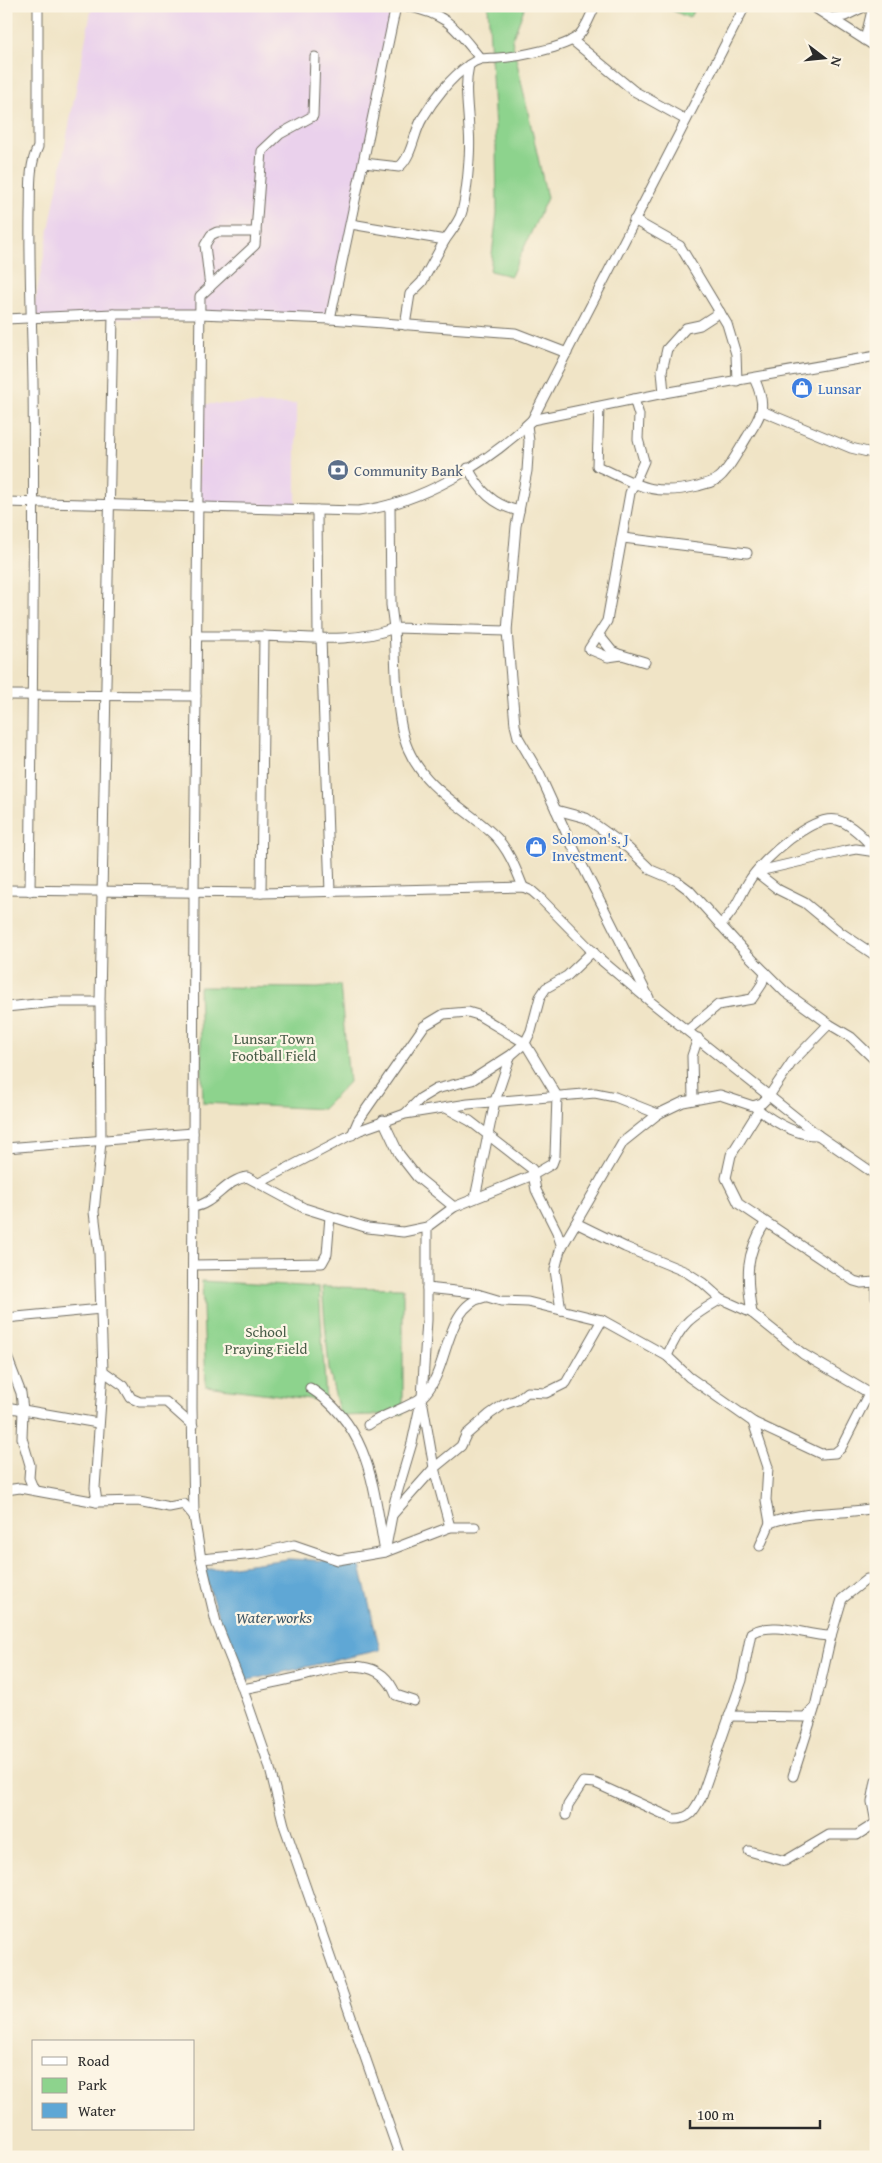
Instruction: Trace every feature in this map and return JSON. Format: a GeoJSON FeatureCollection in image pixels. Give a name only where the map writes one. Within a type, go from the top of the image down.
{"type":"FeatureCollection","features":[{"type":"Feature","properties":{"kind":"street"},"geometry":{"type":"LineString","coordinates":[[30,891],[35,503],[32,318],[29,277],[31,178],[34,155],[38,147],[38,6]]}},
{"type":"Feature","properties":{"kind":"street"},"geometry":{"type":"LineString","coordinates":[[330,319],[396,6]]}},
{"type":"Feature","properties":{"kind":"street"},"geometry":{"type":"LineString","coordinates":[[407,6],[440,16],[460,33],[480,58]]}},
{"type":"Feature","properties":{"kind":"street"},"geometry":{"type":"LineString","coordinates":[[364,163],[399,167],[402,165],[421,119],[444,89],[469,64],[480,58],[529,54],[572,40],[585,27],[595,6]]}},
{"type":"Feature","properties":{"kind":"street"},"geometry":{"type":"LineString","coordinates":[[6,502],[358,511],[390,505],[432,489],[515,437],[530,423],[745,6]]}},
{"type":"Feature","properties":{"kind":"street"},"geometry":{"type":"LineString","coordinates":[[812,6],[876,47]]}},
{"type":"Feature","properties":{"kind":"street"},"geometry":{"type":"LineString","coordinates":[[831,18],[845,16],[866,6]]}},
{"type":"Feature","properties":{"kind":"street"},"geometry":{"type":"LineString","coordinates":[[865,40],[873,6]]}},
{"type":"Feature","properties":{"kind":"street"},"geometry":{"type":"LineString","coordinates":[[572,40],[634,91],[686,120]]}},
{"type":"Feature","properties":{"kind":"street"},"geometry":{"type":"LineString","coordinates":[[315,57],[313,116],[280,134],[262,151],[255,244],[200,296],[194,893],[194,1516],[201,1559],[216,1622],[269,1765],[294,1853],[400,2157]]}},
{"type":"Feature","properties":{"kind":"street"},"geometry":{"type":"LineString","coordinates":[[405,325],[410,294],[422,282],[445,240],[455,226],[463,208],[470,143],[466,107],[466,77],[469,64]]}},
{"type":"Feature","properties":{"kind":"street"},"geometry":{"type":"LineString","coordinates":[[634,220],[680,246],[720,312],[733,340],[738,366],[737,381]]}},
{"type":"Feature","properties":{"kind":"street"},"geometry":{"type":"LineString","coordinates":[[351,224],[445,240]]}},
{"type":"Feature","properties":{"kind":"street"},"geometry":{"type":"LineString","coordinates":[[210,287],[205,245],[207,241],[217,232],[256,232]]}},
{"type":"Feature","properties":{"kind":"street"},"geometry":{"type":"LineString","coordinates":[[664,392],[662,371],[667,349],[686,328],[700,325],[720,312]]}},
{"type":"Feature","properties":{"kind":"street"},"geometry":{"type":"LineString","coordinates":[[96,1502],[95,1470],[103,1371],[99,1254],[94,1212],[99,1182],[101,1142],[100,1002],[108,696],[114,314]]}},
{"type":"Feature","properties":{"kind":"street"},"geometry":{"type":"LineString","coordinates":[[6,319],[114,314],[200,314],[330,319],[515,333],[567,353]]}},
{"type":"Feature","properties":{"kind":"street"},"geometry":{"type":"LineString","coordinates":[[530,423],[664,392],[876,356]]}},
{"type":"Feature","properties":{"kind":"street"},"geometry":{"type":"LineString","coordinates":[[599,407],[597,466],[634,483],[661,491],[675,492],[714,482],[722,476],[762,412],[763,396],[754,378]]}},
{"type":"Feature","properties":{"kind":"street"},"geometry":{"type":"LineString","coordinates":[[622,655],[608,657],[589,649],[607,621],[634,483],[644,461],[638,439],[638,415],[634,399]]}},
{"type":"Feature","properties":{"kind":"street"},"geometry":{"type":"LineString","coordinates":[[762,412],[842,444],[876,454]]}},
{"type":"Feature","properties":{"kind":"street"},"geometry":{"type":"LineString","coordinates":[[530,423],[527,471],[519,511],[507,631],[515,725],[518,737],[539,773],[651,1002]]}},
{"type":"Feature","properties":{"kind":"street"},"geometry":{"type":"LineString","coordinates":[[468,468],[478,487],[490,499],[519,511]]}},
{"type":"Feature","properties":{"kind":"street"},"geometry":{"type":"LineString","coordinates":[[390,505],[391,605],[401,721],[408,749],[432,786],[494,835],[507,851],[523,887]]}},
{"type":"Feature","properties":{"kind":"street"},"geometry":{"type":"LineString","coordinates":[[317,510],[330,892]]}},
{"type":"Feature","properties":{"kind":"street"},"geometry":{"type":"LineString","coordinates":[[623,538],[747,553]]}},
{"type":"Feature","properties":{"kind":"street"},"geometry":{"type":"LineString","coordinates":[[196,636],[320,638],[376,636],[394,628],[507,631]]}},
{"type":"Feature","properties":{"kind":"street"},"geometry":{"type":"LineString","coordinates":[[599,635],[612,651],[645,662]]}},
{"type":"Feature","properties":{"kind":"street"},"geometry":{"type":"LineString","coordinates":[[261,893],[264,636]]}},
{"type":"Feature","properties":{"kind":"street"},"geometry":{"type":"LineString","coordinates":[[6,695],[196,696]]}},
{"type":"Feature","properties":{"kind":"street"},"geometry":{"type":"LineString","coordinates":[[556,810],[586,818],[628,848],[651,870],[677,881],[689,890],[785,992],[829,1024],[851,1037],[876,1061]]}},
{"type":"Feature","properties":{"kind":"street"},"geometry":{"type":"LineString","coordinates":[[720,925],[733,912],[756,872],[786,843],[805,829],[828,819],[846,824],[876,851]]}},
{"type":"Feature","properties":{"kind":"street"},"geometry":{"type":"LineString","coordinates":[[756,872],[845,851],[876,851]]}},
{"type":"Feature","properties":{"kind":"street"},"geometry":{"type":"LineString","coordinates":[[756,872],[778,890],[805,903],[840,932],[876,956]]}},
{"type":"Feature","properties":{"kind":"street"},"geometry":{"type":"LineString","coordinates":[[6,890],[261,893],[523,887],[532,891],[541,899],[593,951],[651,1002],[698,1038],[775,1122],[805,1135],[818,1135]]}},
{"type":"Feature","properties":{"kind":"street"},"geometry":{"type":"LineString","coordinates":[[406,1114],[421,1098],[436,1089],[472,1080],[511,1055],[525,1043],[531,1031],[538,1002],[546,988],[567,976],[593,951]]}},
{"type":"Feature","properties":{"kind":"street"},"geometry":{"type":"LineString","coordinates":[[688,1030],[718,1005],[752,999],[762,984],[765,972]]}},
{"type":"Feature","properties":{"kind":"street"},"geometry":{"type":"LineString","coordinates":[[6,1007],[56,1002],[100,1002]]}},
{"type":"Feature","properties":{"kind":"street"},"geometry":{"type":"LineString","coordinates":[[193,1207],[203,1205],[231,1182],[241,1178],[252,1178],[304,1208],[386,1232],[416,1230],[427,1227],[454,1206],[533,1175],[554,1161],[557,1096],[555,1089],[525,1043],[478,1015],[468,1012],[456,1012],[433,1019],[424,1026],[358,1121],[352,1135]]}},
{"type":"Feature","properties":{"kind":"street"},"geometry":{"type":"LineString","coordinates":[[829,1024],[792,1062],[761,1105],[731,1155],[726,1178],[739,1204],[765,1223],[854,1281],[861,1284],[876,1282]]}},
{"type":"Feature","properties":{"kind":"street"},"geometry":{"type":"LineString","coordinates":[[693,1099],[692,1056],[698,1038]]}},
{"type":"Feature","properties":{"kind":"street"},"geometry":{"type":"LineString","coordinates":[[475,1198],[495,1102],[511,1055]]}},
{"type":"Feature","properties":{"kind":"street"},"geometry":{"type":"LineString","coordinates":[[259,1183],[383,1120],[406,1114],[495,1102],[557,1096],[608,1094],[658,1114]]}},
{"type":"Feature","properties":{"kind":"street"},"geometry":{"type":"LineString","coordinates":[[561,1310],[555,1270],[562,1247],[617,1149],[669,1107],[693,1099],[720,1095],[761,1105],[818,1135],[874,1170]]}},
{"type":"Feature","properties":{"kind":"street"},"geometry":{"type":"LineString","coordinates":[[444,1108],[456,1112],[532,1169],[536,1190],[557,1232],[562,1247]]}},
{"type":"Feature","properties":{"kind":"street"},"geometry":{"type":"LineString","coordinates":[[383,1120],[399,1154],[417,1177],[454,1206]]}},
{"type":"Feature","properties":{"kind":"street"},"geometry":{"type":"LineString","coordinates":[[6,1148],[101,1142],[193,1133]]}},
{"type":"Feature","properties":{"kind":"street"},"geometry":{"type":"LineString","coordinates":[[193,1265],[322,1262],[325,1260],[329,1247],[330,1216]]}},
{"type":"Feature","properties":{"kind":"street"},"geometry":{"type":"LineString","coordinates":[[426,1288],[474,1293],[501,1301],[528,1302],[602,1320],[667,1356],[689,1377],[753,1422],[821,1454],[835,1453],[841,1448],[872,1395],[803,1354],[752,1313],[721,1299],[703,1283],[686,1272],[625,1247],[576,1223]]}},
{"type":"Feature","properties":{"kind":"street"},"geometry":{"type":"LineString","coordinates":[[752,1313],[747,1282],[749,1259],[754,1240],[765,1223]]}},
{"type":"Feature","properties":{"kind":"street"},"geometry":{"type":"LineString","coordinates":[[427,1227],[422,1397],[434,1468],[450,1527]]}},
{"type":"Feature","properties":{"kind":"street"},"geometry":{"type":"LineString","coordinates":[[876,1289],[876,1298]]}},
{"type":"Feature","properties":{"kind":"street"},"geometry":{"type":"LineString","coordinates":[[385,1552],[392,1514],[422,1397],[436,1376],[456,1321],[473,1302],[484,1297]]}},
{"type":"Feature","properties":{"kind":"street"},"geometry":{"type":"LineString","coordinates":[[667,1356],[677,1334],[686,1321],[721,1299]]}},
{"type":"Feature","properties":{"kind":"street"},"geometry":{"type":"LineString","coordinates":[[6,1318],[101,1309]]}},
{"type":"Feature","properties":{"kind":"street"},"geometry":{"type":"LineString","coordinates":[[392,1514],[434,1468],[461,1446],[466,1435],[476,1425],[503,1405],[517,1400],[528,1392],[546,1393],[566,1383],[602,1320]]}},
{"type":"Feature","properties":{"kind":"street"},"geometry":{"type":"LineString","coordinates":[[6,1354],[17,1379],[23,1410],[22,1438],[30,1465],[28,1478],[34,1490]]}},
{"type":"Feature","properties":{"kind":"street"},"geometry":{"type":"LineString","coordinates":[[103,1371],[124,1386],[131,1398],[140,1402],[166,1402],[193,1426]]}},
{"type":"Feature","properties":{"kind":"street"},"geometry":{"type":"LineString","coordinates":[[310,1388],[319,1394],[355,1433],[372,1481],[385,1552]]}},
{"type":"Feature","properties":{"kind":"street"},"geometry":{"type":"LineString","coordinates":[[368,1425],[380,1416],[422,1397]]}},
{"type":"Feature","properties":{"kind":"street"},"geometry":{"type":"LineString","coordinates":[[6,1408],[98,1423]]}},
{"type":"Feature","properties":{"kind":"street"},"geometry":{"type":"LineString","coordinates":[[753,1422],[768,1466],[766,1500],[770,1523],[760,1546]]}},
{"type":"Feature","properties":{"kind":"street"},"geometry":{"type":"LineString","coordinates":[[6,1490],[20,1488],[96,1502],[139,1501],[168,1507],[184,1504],[194,1516]]}},
{"type":"Feature","properties":{"kind":"street"},"geometry":{"type":"LineString","coordinates":[[770,1523],[788,1516],[851,1513],[876,1508]]}},
{"type":"Feature","properties":{"kind":"street"},"geometry":{"type":"LineString","coordinates":[[201,1559],[256,1554],[294,1545],[338,1560],[385,1552],[450,1527],[476,1527]]}},
{"type":"Feature","properties":{"kind":"street"},"geometry":{"type":"LineString","coordinates":[[792,1776],[815,1707],[831,1636],[842,1599],[866,1579],[876,1581]]}},
{"type":"Feature","properties":{"kind":"street"},"geometry":{"type":"LineString","coordinates":[[566,1815],[568,1805],[583,1782],[595,1783],[674,1819],[685,1819],[694,1811],[701,1798],[742,1680],[751,1633],[764,1626],[796,1630],[815,1636],[831,1636]]}},
{"type":"Feature","properties":{"kind":"street"},"geometry":{"type":"LineString","coordinates":[[242,1689],[343,1666],[360,1666],[377,1672],[390,1681],[396,1695],[414,1701]]}},
{"type":"Feature","properties":{"kind":"street"},"geometry":{"type":"LineString","coordinates":[[729,1716],[805,1717],[815,1707]]}},
{"type":"Feature","properties":{"kind":"street"},"geometry":{"type":"LineString","coordinates":[[749,1851],[785,1861],[829,1835],[857,1835],[876,1823],[872,1802],[876,1781]]}},
{"type":"Feature","properties":{"kind":"shaded area"},"geometry":{"type":"Polygon","coordinates":[[[92,6],[396,6],[330,319],[32,318],[92,6]]]}},
{"type":"Feature","properties":{"kind":"shaded area"},"geometry":{"type":"Polygon","coordinates":[[[199,404],[296,404],[296,510],[199,508],[199,404]]]}},
{"type":"Feature","properties":{"kind":"green space"},"geometry":{"type":"Polygon","coordinates":[[[488,6],[525,6],[512,40],[547,198],[511,276],[490,271],[497,213],[496,146],[488,6]]]}},
{"type":"Feature","properties":{"kind":"green space"},"geometry":{"type":"Polygon","coordinates":[[[663,6],[697,6],[689,18],[663,6]]]}},
{"type":"Feature","properties":{"kind":"green space","name":"Lunsar Town Football Field"},"geometry":{"type":"Polygon","coordinates":[[[340,985],[349,1082],[323,1109],[203,1103],[199,987],[318,988],[340,985]]]}},
{"type":"Feature","properties":{"kind":"green space","name":"School Praying Field"},"geometry":{"type":"Polygon","coordinates":[[[202,1281],[319,1288],[326,1401],[206,1386],[202,1281]]]}},
{"type":"Feature","properties":{"kind":"green space"},"geometry":{"type":"Polygon","coordinates":[[[322,1287],[403,1288],[403,1414],[340,1416],[329,1369],[322,1287]]]}},
{"type":"Feature","properties":{"kind":"water","name":"Water works"},"geometry":{"type":"Polygon","coordinates":[[[288,1559],[359,1562],[380,1650],[240,1682],[203,1570],[288,1559]]]}},
{"type":"Feature","properties":{"kind":"place","name":"Lunsar"},"geometry":{"type":"Point","coordinates":[802,388]}},
{"type":"Feature","properties":{"kind":"place","name":"Community Bank"},"geometry":{"type":"Point","coordinates":[338,470]}},
{"type":"Feature","properties":{"kind":"place","name":"Solomon's. J Investment."},"geometry":{"type":"Point","coordinates":[536,847]}}]}
